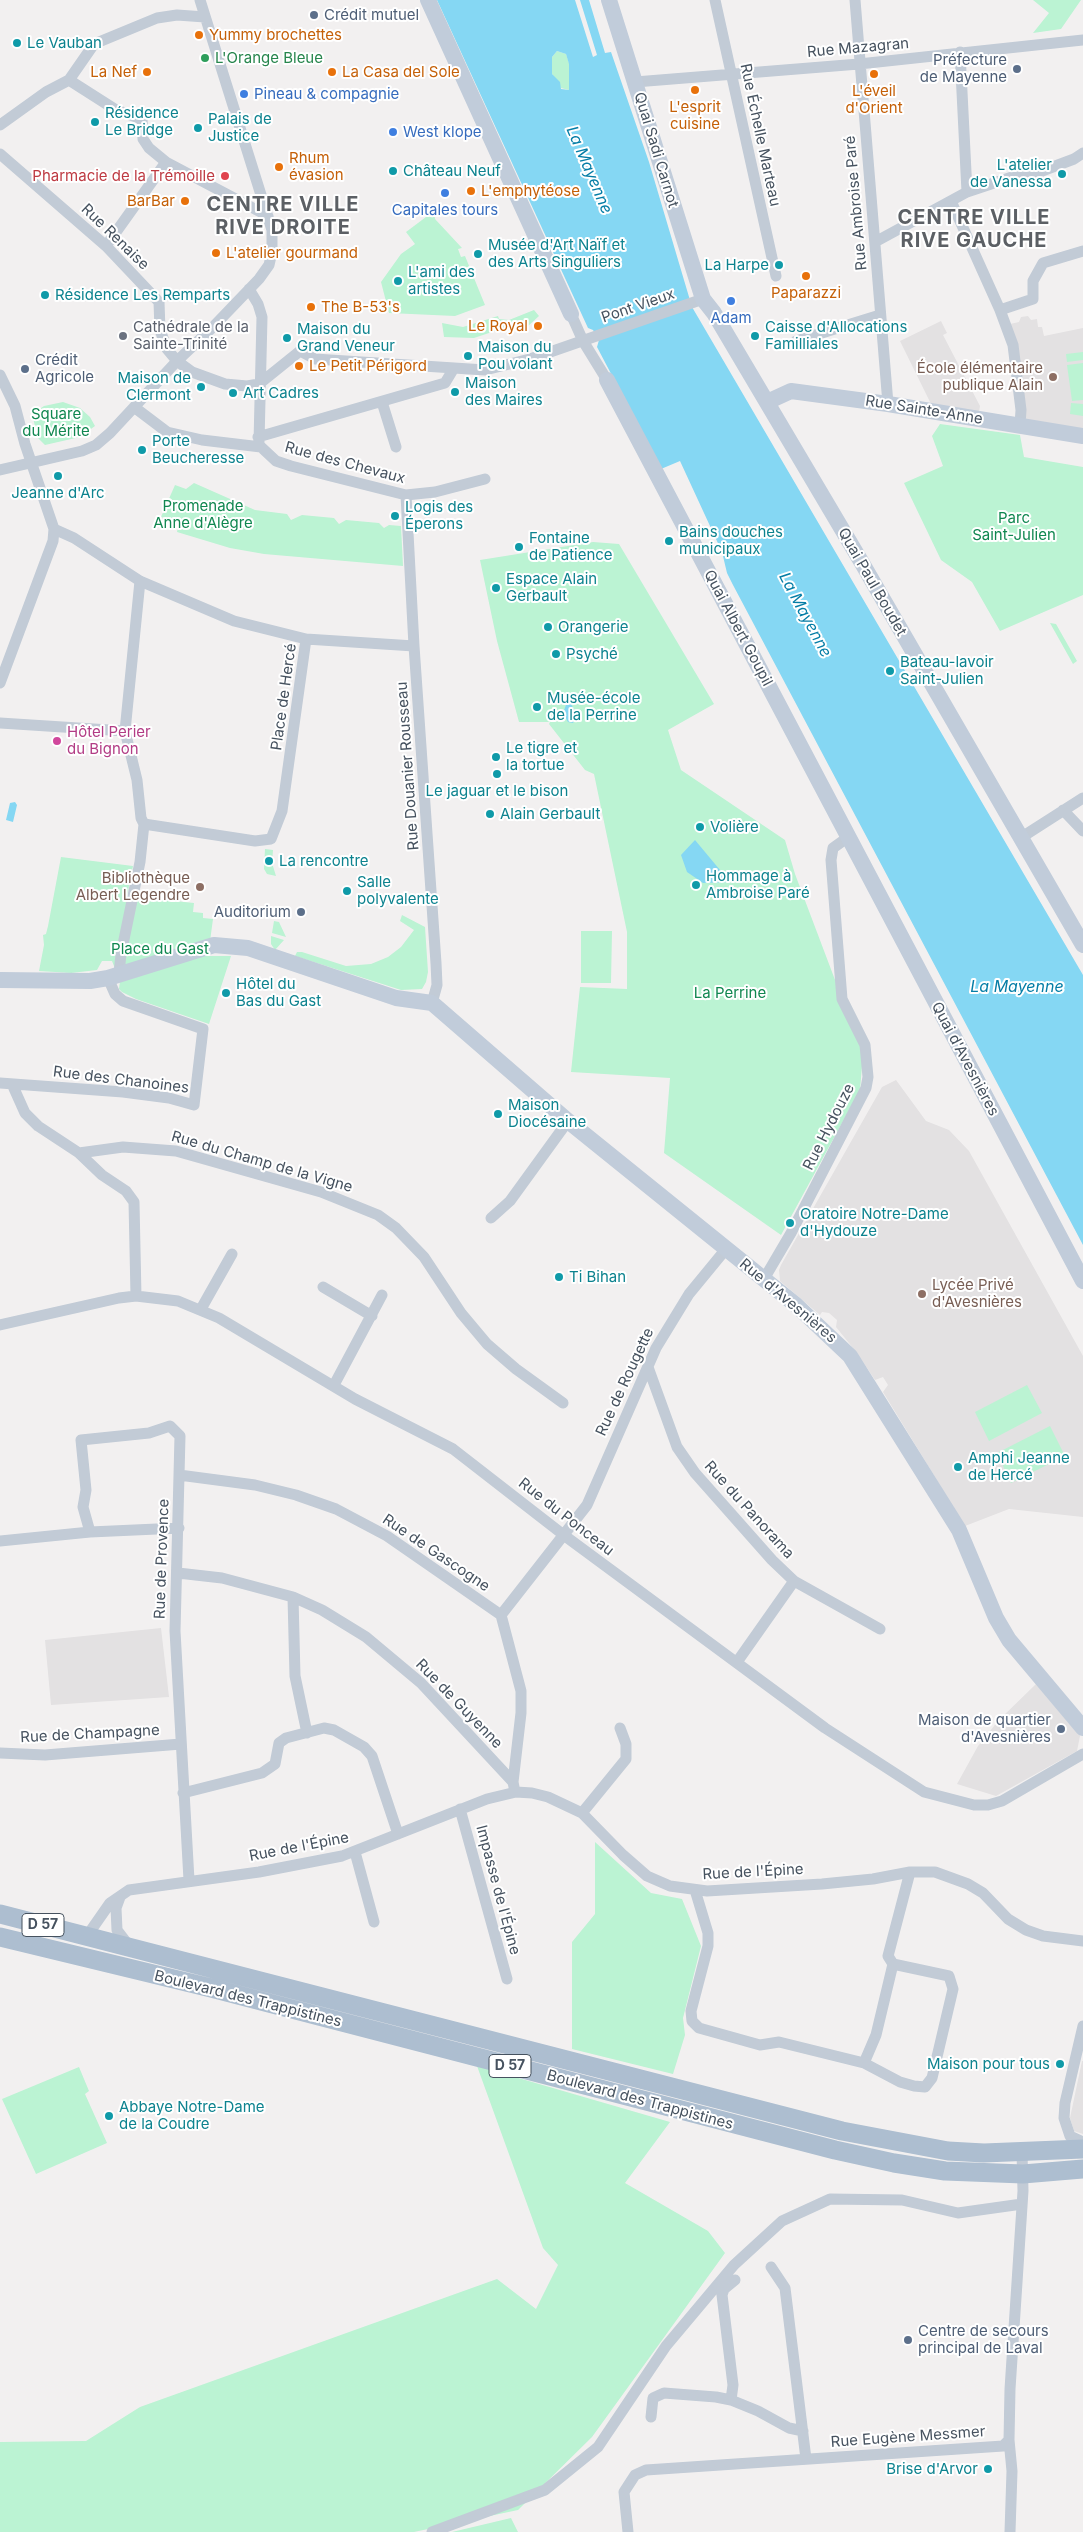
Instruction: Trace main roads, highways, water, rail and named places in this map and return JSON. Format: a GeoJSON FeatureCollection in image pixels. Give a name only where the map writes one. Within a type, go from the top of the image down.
{"type":"FeatureCollection","features":[{"type":"Feature","properties":{"kind":"main road","name":"Boulevard des Trappistines"},"geometry":{"type":"LineString","coordinates":[[0,1914],[842,2131],[948,2150],[1022,2153],[1083,2150]]}},
{"type":"Feature","properties":{"kind":"main road","name":"Boulevard des Trappistines"},"geometry":{"type":"LineString","coordinates":[[0,1937],[211,1988],[835,2150],[894,2163],[945,2171],[1023,2174],[1083,2168]]}},
{"type":"Feature","properties":{"kind":"water","name":"La Mayenne"},"geometry":{"type":"Polygon","coordinates":[[[437,0],[575,0],[593,57],[597,55],[580,0],[589,0],[605,53],[611,52],[649,162],[692,307],[1083,975],[1083,1245],[733,585],[727,573],[722,552],[680,461],[661,469],[597,347],[599,340],[593,330],[588,328],[437,0]],[[557,51],[552,57],[552,74],[560,82],[561,89],[569,90],[569,64],[566,54],[557,51]]]}},
{"type":"Feature","properties":{"kind":"water"},"geometry":{"type":"Polygon","coordinates":[[[571,704],[577,715],[573,723],[568,722],[563,713],[566,705],[571,704]]]}},
{"type":"Feature","properties":{"kind":"water"},"geometry":{"type":"Polygon","coordinates":[[[15,802],[17,805],[13,822],[6,820],[10,803],[15,802]]]}},
{"type":"Feature","properties":{"kind":"water"},"geometry":{"type":"Polygon","coordinates":[[[695,840],[730,882],[703,883],[687,872],[681,855],[695,840]]]}},
{"type":"Feature","properties":{"kind":"place","name":"Crédit mutuel"},"geometry":{"type":"Point","coordinates":[314,15]}},
{"type":"Feature","properties":{"kind":"place","name":"Yummy brochettes"},"geometry":{"type":"Point","coordinates":[199,35]}},
{"type":"Feature","properties":{"kind":"place","name":"Le Vauban"},"geometry":{"type":"Point","coordinates":[17,43]}},
{"type":"Feature","properties":{"kind":"place","name":"L'Orange Bleue"},"geometry":{"type":"Point","coordinates":[205,58]}},
{"type":"Feature","properties":{"kind":"place","name":"Préfecture de Mayenne"},"geometry":{"type":"Point","coordinates":[1017,69]}},
{"type":"Feature","properties":{"kind":"place","name":"La Nef"},"geometry":{"type":"Point","coordinates":[147,72]}},
{"type":"Feature","properties":{"kind":"place","name":"La Casa del Sole"},"geometry":{"type":"Point","coordinates":[332,72]}},
{"type":"Feature","properties":{"kind":"place","name":"L'éveil d'Orient"},"geometry":{"type":"Point","coordinates":[874,74]}},
{"type":"Feature","properties":{"kind":"place","name":"L'esprit cuisine"},"geometry":{"type":"Point","coordinates":[695,90]}},
{"type":"Feature","properties":{"kind":"place","name":"Pineau & compagnie"},"geometry":{"type":"Point","coordinates":[244,94]}},
{"type":"Feature","properties":{"kind":"place","name":"Résidence Le Bridge"},"geometry":{"type":"Point","coordinates":[95,122]}},
{"type":"Feature","properties":{"kind":"place","name":"Palais de Justice"},"geometry":{"type":"Point","coordinates":[198,128]}},
{"type":"Feature","properties":{"kind":"place","name":"West klope"},"geometry":{"type":"Point","coordinates":[393,132]}},
{"type":"Feature","properties":{"kind":"place","name":"Rhum évasion"},"geometry":{"type":"Point","coordinates":[279,167]}},
{"type":"Feature","properties":{"kind":"place","name":"Château Neuf"},"geometry":{"type":"Point","coordinates":[393,171]}},
{"type":"Feature","properties":{"kind":"place","name":"L'atelier de Vanessa"},"geometry":{"type":"Point","coordinates":[1062,174]}},
{"type":"Feature","properties":{"kind":"place","name":"Pharmacie de la Trémoille"},"geometry":{"type":"Point","coordinates":[225,176]}},
{"type":"Feature","properties":{"kind":"place","name":"L'emphytéose"},"geometry":{"type":"Point","coordinates":[471,191]}},
{"type":"Feature","properties":{"kind":"place","name":"Capitales tours"},"geometry":{"type":"Point","coordinates":[445,193]}},
{"type":"Feature","properties":{"kind":"place","name":"BarBar"},"geometry":{"type":"Point","coordinates":[185,201]}},
{"type":"Feature","properties":{"kind":"place","name":"L'atelier gourmand"},"geometry":{"type":"Point","coordinates":[216,253]}},
{"type":"Feature","properties":{"kind":"place","name":"Musée d'Art Naïf et des Arts Singuliers"},"geometry":{"type":"Point","coordinates":[478,254]}},
{"type":"Feature","properties":{"kind":"place","name":"La Harpe"},"geometry":{"type":"Point","coordinates":[779,265]}},
{"type":"Feature","properties":{"kind":"place","name":"Paparazzi"},"geometry":{"type":"Point","coordinates":[806,276]}},
{"type":"Feature","properties":{"kind":"place","name":"L'ami des artistes"},"geometry":{"type":"Point","coordinates":[398,281]}},
{"type":"Feature","properties":{"kind":"place","name":"Résidence Les Remparts"},"geometry":{"type":"Point","coordinates":[45,295]}},
{"type":"Feature","properties":{"kind":"place","name":"Adam"},"geometry":{"type":"Point","coordinates":[731,301]}},
{"type":"Feature","properties":{"kind":"place","name":"The B-53's"},"geometry":{"type":"Point","coordinates":[311,307]}},
{"type":"Feature","properties":{"kind":"place","name":"Le Royal"},"geometry":{"type":"Point","coordinates":[538,326]}},
{"type":"Feature","properties":{"kind":"place","name":"Cathédrale de la Sainte-Trinité"},"geometry":{"type":"Point","coordinates":[123,336]}},
{"type":"Feature","properties":{"kind":"place","name":"Caisse d'Allocations Familliales"},"geometry":{"type":"Point","coordinates":[755,336]}},
{"type":"Feature","properties":{"kind":"place","name":"Maison du Grand Veneur"},"geometry":{"type":"Point","coordinates":[287,338]}},
{"type":"Feature","properties":{"kind":"place","name":"Maison du Pou volant"},"geometry":{"type":"Point","coordinates":[468,356]}},
{"type":"Feature","properties":{"kind":"place","name":"Le Petit Périgord"},"geometry":{"type":"Point","coordinates":[299,366]}},
{"type":"Feature","properties":{"kind":"place","name":"Crédit Agricole"},"geometry":{"type":"Point","coordinates":[25,369]}},
{"type":"Feature","properties":{"kind":"place","name":"École élémentaire publique Alain"},"geometry":{"type":"Point","coordinates":[1053,377]}},
{"type":"Feature","properties":{"kind":"place","name":"Maison de Clermont"},"geometry":{"type":"Point","coordinates":[201,387]}},
{"type":"Feature","properties":{"kind":"place","name":"Maison des Maires"},"geometry":{"type":"Point","coordinates":[455,392]}},
{"type":"Feature","properties":{"kind":"place","name":"Art Cadres"},"geometry":{"type":"Point","coordinates":[233,393]}},
{"type":"Feature","properties":{"kind":"place","name":"Porte Beucheresse"},"geometry":{"type":"Point","coordinates":[142,450]}},
{"type":"Feature","properties":{"kind":"place","name":"Jeanne d'Arc"},"geometry":{"type":"Point","coordinates":[58,476]}},
{"type":"Feature","properties":{"kind":"place","name":"Logis des Éperons"},"geometry":{"type":"Point","coordinates":[395,516]}},
{"type":"Feature","properties":{"kind":"place","name":"Bains douches municipaux"},"geometry":{"type":"Point","coordinates":[669,541]}},
{"type":"Feature","properties":{"kind":"place","name":"Fontaine de Patience"},"geometry":{"type":"Point","coordinates":[519,547]}},
{"type":"Feature","properties":{"kind":"place","name":"Espace Alain Gerbault"},"geometry":{"type":"Point","coordinates":[496,588]}},
{"type":"Feature","properties":{"kind":"place","name":"Orangerie"},"geometry":{"type":"Point","coordinates":[548,627]}},
{"type":"Feature","properties":{"kind":"place","name":"Psyché"},"geometry":{"type":"Point","coordinates":[556,654]}},
{"type":"Feature","properties":{"kind":"place","name":"Bateau-lavoir Saint-Julien"},"geometry":{"type":"Point","coordinates":[890,671]}},
{"type":"Feature","properties":{"kind":"place","name":"Musée-école de la Perrine"},"geometry":{"type":"Point","coordinates":[537,707]}},
{"type":"Feature","properties":{"kind":"place","name":"Hôtel Perier du Bignon"},"geometry":{"type":"Point","coordinates":[57,741]}},
{"type":"Feature","properties":{"kind":"place","name":"Le tigre et la tortue"},"geometry":{"type":"Point","coordinates":[496,757]}},
{"type":"Feature","properties":{"kind":"place","name":"Le jaguar et le bison"},"geometry":{"type":"Point","coordinates":[497,774]}},
{"type":"Feature","properties":{"kind":"place","name":"Alain Gerbault"},"geometry":{"type":"Point","coordinates":[490,814]}},
{"type":"Feature","properties":{"kind":"place","name":"Volière"},"geometry":{"type":"Point","coordinates":[700,827]}},
{"type":"Feature","properties":{"kind":"place","name":"La rencontre"},"geometry":{"type":"Point","coordinates":[269,861]}},
{"type":"Feature","properties":{"kind":"place","name":"Hommage à Ambroise Paré"},"geometry":{"type":"Point","coordinates":[696,885]}},
{"type":"Feature","properties":{"kind":"place","name":"Bibliothèque Albert Legendre"},"geometry":{"type":"Point","coordinates":[200,887]}},
{"type":"Feature","properties":{"kind":"place","name":"Salle polyvalente"},"geometry":{"type":"Point","coordinates":[347,891]}},
{"type":"Feature","properties":{"kind":"place","name":"Auditorium"},"geometry":{"type":"Point","coordinates":[301,912]}},
{"type":"Feature","properties":{"kind":"place","name":"Hôtel du Bas du Gast"},"geometry":{"type":"Point","coordinates":[226,993]}},
{"type":"Feature","properties":{"kind":"place","name":"Maison Diocésaine"},"geometry":{"type":"Point","coordinates":[498,1114]}},
{"type":"Feature","properties":{"kind":"place","name":"Oratoire Notre-Dame d'Hydouze"},"geometry":{"type":"Point","coordinates":[790,1223]}},
{"type":"Feature","properties":{"kind":"place","name":"Ti Bihan"},"geometry":{"type":"Point","coordinates":[559,1277]}},
{"type":"Feature","properties":{"kind":"place","name":"Lycée Privé d'Avesnières"},"geometry":{"type":"Point","coordinates":[922,1294]}},
{"type":"Feature","properties":{"kind":"place","name":"Amphi Jeanne de Hercé"},"geometry":{"type":"Point","coordinates":[958,1467]}},
{"type":"Feature","properties":{"kind":"place","name":"Maison de quartier d'Avesnières"},"geometry":{"type":"Point","coordinates":[1061,1729]}},
{"type":"Feature","properties":{"kind":"place","name":"Maison pour tous"},"geometry":{"type":"Point","coordinates":[1060,2064]}},
{"type":"Feature","properties":{"kind":"place","name":"Abbaye Notre-Dame de la Coudre"},"geometry":{"type":"Point","coordinates":[109,2116]}},
{"type":"Feature","properties":{"kind":"place","name":"Centre de secours principal de Laval"},"geometry":{"type":"Point","coordinates":[908,2340]}},
{"type":"Feature","properties":{"kind":"place","name":"Brise d'Arvor"},"geometry":{"type":"Point","coordinates":[988,2469]}},
{"type":"Feature","properties":{"kind":"district","name":"CENTRE VILLE RIVE DROITE"},"geometry":{"type":"Point","coordinates":[283,216]}},
{"type":"Feature","properties":{"kind":"district","name":"CENTRE VILLE RIVE GAUCHE"},"geometry":{"type":"Point","coordinates":[974,230]}},
{"type":"Feature","properties":{"kind":"park label","name":"Square du Mérite"},"geometry":{"type":"Point","coordinates":[56,422]}},
{"type":"Feature","properties":{"kind":"park label","name":"Promenade Anne d'Alègre"},"geometry":{"type":"Point","coordinates":[203,514]}},
{"type":"Feature","properties":{"kind":"park label","name":"Parc Saint-Julien"},"geometry":{"type":"Point","coordinates":[1014,526]}},
{"type":"Feature","properties":{"kind":"park label","name":"Place du Gast"},"geometry":{"type":"Point","coordinates":[160,949]}},
{"type":"Feature","properties":{"kind":"park label","name":"La Perrine"},"geometry":{"type":"Point","coordinates":[730,993]}}]}
